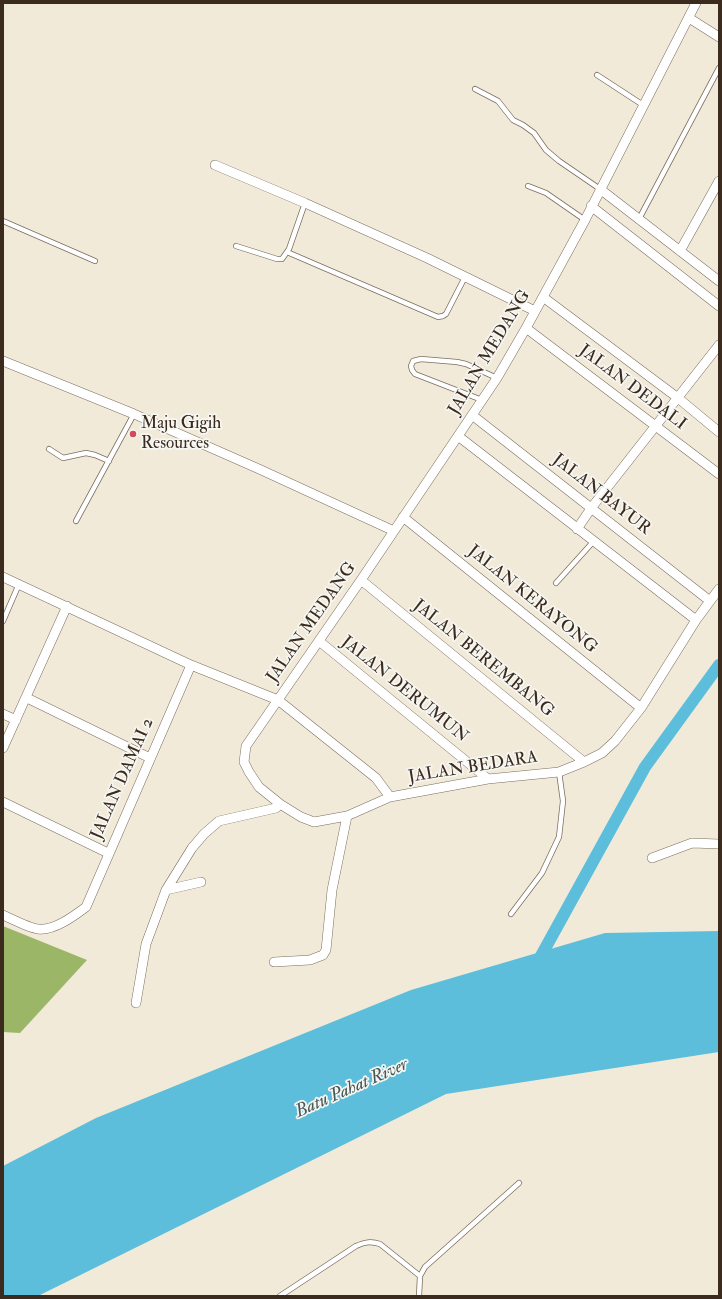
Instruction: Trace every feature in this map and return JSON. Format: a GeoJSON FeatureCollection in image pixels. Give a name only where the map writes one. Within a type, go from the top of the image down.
{"type":"FeatureCollection","features":[{"type":"Feature","properties":{"kind":"street","name":"JALAN MEDANG"},"geometry":{"type":"LineString","coordinates":[[278,700],[497,378],[585,220],[696,3]]}},
{"type":"Feature","properties":{"kind":"street"},"geometry":{"type":"LineString","coordinates":[[689,18],[719,38]]}},
{"type":"Feature","properties":{"kind":"street"},"geometry":{"type":"LineString","coordinates":[[215,165],[305,203],[535,311]]}},
{"type":"Feature","properties":{"kind":"street"},"geometry":{"type":"LineString","coordinates":[[680,251],[719,181]]}},
{"type":"Feature","properties":{"kind":"street"},"geometry":{"type":"LineString","coordinates":[[600,189],[719,281]]}},
{"type":"Feature","properties":{"kind":"street"},"geometry":{"type":"LineString","coordinates":[[591,206],[719,306]]}},
{"type":"Feature","properties":{"kind":"street","name":"JALAN DEDALI"},"geometry":{"type":"LineString","coordinates":[[543,297],[678,398],[719,432]]}},
{"type":"Feature","properties":{"kind":"street","name":"JALAN DEDALI"},"geometry":{"type":"LineString","coordinates":[[526,328],[719,474]]}},
{"type":"Feature","properties":{"kind":"street"},"geometry":{"type":"LineString","coordinates":[[577,529],[592,507],[719,345]]}},
{"type":"Feature","properties":{"kind":"street"},"geometry":{"type":"LineString","coordinates":[[3,361],[134,414],[266,472],[394,531]]}},
{"type":"Feature","properties":{"kind":"street","name":"JALAN BAYUR"},"geometry":{"type":"LineString","coordinates":[[472,415],[592,507],[710,601]]}},
{"type":"Feature","properties":{"kind":"street"},"geometry":{"type":"LineString","coordinates":[[458,436],[593,542],[696,620]]}},
{"type":"Feature","properties":{"kind":"street","name":"JALAN KERAYONG"},"geometry":{"type":"LineString","coordinates":[[403,517],[641,708]]}},
{"type":"Feature","properties":{"kind":"street"},"geometry":{"type":"LineString","coordinates":[[3,577],[191,665],[278,700],[376,778],[390,797]]}},
{"type":"Feature","properties":{"kind":"street","name":"JALAN BEREMBANG"},"geometry":{"type":"LineString","coordinates":[[361,580],[584,762]]}},
{"type":"Feature","properties":{"kind":"street","name":"JALAN BEDARA"},"geometry":{"type":"LineString","coordinates":[[278,700],[246,746],[244,762],[259,787],[280,804],[301,817],[314,822],[347,816],[390,797],[488,779],[559,772],[602,753],[615,741],[641,708],[696,620],[719,589]]}},
{"type":"Feature","properties":{"kind":"street"},"geometry":{"type":"LineString","coordinates":[[3,748],[67,606]]}},
{"type":"Feature","properties":{"kind":"street","name":"JALAN DERUMUN"},"geometry":{"type":"LineString","coordinates":[[319,641],[488,779]]}},
{"type":"Feature","properties":{"kind":"street","name":"JALAN DAMAI 2"},"geometry":{"type":"LineString","coordinates":[[3,915],[38,929],[56,926],[71,919],[86,907],[108,853],[191,665]]}},
{"type":"Feature","properties":{"kind":"street"},"geometry":{"type":"LineString","coordinates":[[26,698],[150,758]]}},
{"type":"Feature","properties":{"kind":"street"},"geometry":{"type":"LineString","coordinates":[[3,714],[16,720]]}},
{"type":"Feature","properties":{"kind":"street"},"geometry":{"type":"LineString","coordinates":[[3,802],[108,853]]}},
{"type":"Feature","properties":{"kind":"street"},"geometry":{"type":"LineString","coordinates":[[136,1003],[146,944],[166,890],[192,848],[204,834],[219,822],[276,808],[280,804]]}},
{"type":"Feature","properties":{"kind":"street"},"geometry":{"type":"LineString","coordinates":[[274,962],[310,960],[323,955],[326,950],[332,890],[347,816]]}},
{"type":"Feature","properties":{"kind":"street"},"geometry":{"type":"LineString","coordinates":[[652,858],[692,843],[719,844]]}},
{"type":"Feature","properties":{"kind":"street"},"geometry":{"type":"LineString","coordinates":[[166,890],[201,882]]}},
{"type":"Feature","properties":{"kind":"lane"},"geometry":{"type":"LineString","coordinates":[[639,219],[719,68]]}},
{"type":"Feature","properties":{"kind":"lane"},"geometry":{"type":"LineString","coordinates":[[597,75],[643,105]]}},
{"type":"Feature","properties":{"kind":"lane"},"geometry":{"type":"LineString","coordinates":[[475,89],[498,101],[513,120],[534,133],[546,150],[559,161],[600,189]]}},
{"type":"Feature","properties":{"kind":"lane"},"geometry":{"type":"LineString","coordinates":[[528,186],[546,194],[585,220]]}},
{"type":"Feature","properties":{"kind":"lane"},"geometry":{"type":"LineString","coordinates":[[236,246],[277,259],[282,259],[287,252],[305,203]]}},
{"type":"Feature","properties":{"kind":"lane"},"geometry":{"type":"LineString","coordinates":[[3,221],[96,261]]}},
{"type":"Feature","properties":{"kind":"lane"},"geometry":{"type":"LineString","coordinates":[[287,252],[438,317],[446,314],[465,277]]}},
{"type":"Feature","properties":{"kind":"lane"},"geometry":{"type":"LineString","coordinates":[[482,400],[415,374],[411,366],[413,361],[421,359],[457,362],[466,364],[497,378]]}},
{"type":"Feature","properties":{"kind":"lane"},"geometry":{"type":"LineString","coordinates":[[76,521],[134,414]]}},
{"type":"Feature","properties":{"kind":"lane"},"geometry":{"type":"LineString","coordinates":[[49,449],[63,458],[86,453],[109,461]]}},
{"type":"Feature","properties":{"kind":"lane"},"geometry":{"type":"LineString","coordinates":[[556,583],[593,542]]}},
{"type":"Feature","properties":{"kind":"lane"},"geometry":{"type":"LineString","coordinates":[[3,621],[20,584]]}},
{"type":"Feature","properties":{"kind":"lane"},"geometry":{"type":"LineString","coordinates":[[511,914],[542,873],[559,837],[563,801],[559,772]]}},
{"type":"Feature","properties":{"kind":"lane"},"geometry":{"type":"LineString","coordinates":[[419,1296],[420,1276],[430,1262],[519,1183]]}},
{"type":"Feature","properties":{"kind":"lane"},"geometry":{"type":"LineString","coordinates":[[280,1296],[364,1242],[380,1244],[420,1276]]}},
{"type":"Feature","properties":{"kind":"green space"},"geometry":{"type":"Polygon","coordinates":[[[3,926],[87,960],[20,1033],[3,1032],[3,926]]]}},
{"type":"Feature","properties":{"kind":"water","name":"Batu Pahat River"},"geometry":{"type":"Polygon","coordinates":[[[719,931],[719,1052],[446,1094],[38,1296],[3,1296],[3,1166],[96,1118],[411,990],[605,933],[719,931]]]}},
{"type":"Feature","properties":{"kind":"waterway"},"geometry":{"type":"LineString","coordinates":[[536,965],[645,767],[719,665]]}},
{"type":"Feature","properties":{"kind":"place","name":"Maju Gigih Resources"},"geometry":{"type":"Point","coordinates":[133,434]}}]}
